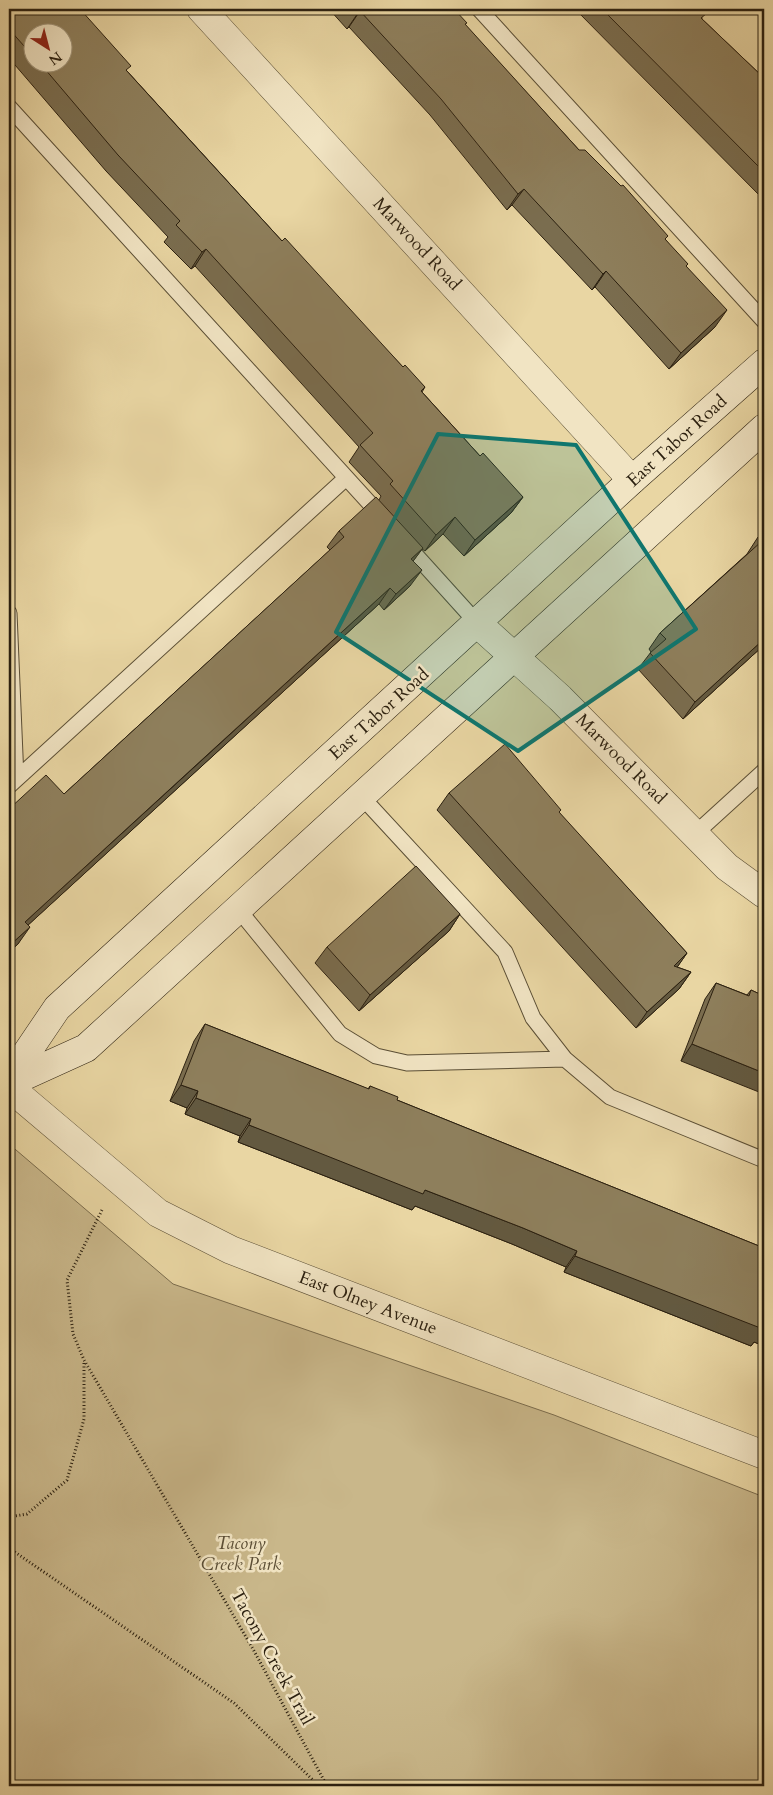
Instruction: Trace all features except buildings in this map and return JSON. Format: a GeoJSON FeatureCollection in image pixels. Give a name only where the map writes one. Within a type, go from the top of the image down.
{"type":"FeatureCollection","features":[{"type":"Feature","properties":{"kind":"street","name":"Marwood Road"},"geometry":{"type":"LineString","coordinates":[[201,9],[632,480]]}},
{"type":"Feature","properties":{"kind":"street","name":"East Tabor Road"},"geometry":{"type":"LineString","coordinates":[[9,1081],[57,1008],[478,624],[632,480],[764,364]]}},
{"type":"Feature","properties":{"kind":"street","name":"East Tabor Road"},"geometry":{"type":"LineString","coordinates":[[9,1081],[86,1048],[516,657],[663,519],[764,428]]}},
{"type":"Feature","properties":{"kind":"street","name":"Marwood Road"},"geometry":{"type":"LineString","coordinates":[[478,624],[560,698],[728,867],[764,894]]}},
{"type":"Feature","properties":{"kind":"street","name":"East Olney Avenue"},"geometry":{"type":"LineString","coordinates":[[9,1087],[158,1213],[231,1250],[764,1455]]}},
{"type":"Feature","properties":{"kind":"lane"},"geometry":{"type":"LineString","coordinates":[[480,9],[764,321]]}},
{"type":"Feature","properties":{"kind":"lane"},"geometry":{"type":"LineString","coordinates":[[9,107],[478,624]]}},
{"type":"Feature","properties":{"kind":"lane"},"geometry":{"type":"LineString","coordinates":[[12,782],[346,478]]}},
{"type":"Feature","properties":{"kind":"lane"},"geometry":{"type":"LineString","coordinates":[[9,613],[12,782]]}},
{"type":"Feature","properties":{"kind":"lane"},"geometry":{"type":"LineString","coordinates":[[696,833],[764,771]]}},
{"type":"Feature","properties":{"kind":"lane"},"geometry":{"type":"LineString","coordinates":[[361,796],[505,952],[533,1018],[565,1059],[610,1097],[764,1160]]}},
{"type":"Feature","properties":{"kind":"lane"},"geometry":{"type":"LineString","coordinates":[[238,909],[340,1034],[376,1056],[407,1063],[565,1059]]}},
{"type":"Feature","properties":{"kind":"path","name":"Tacony Creek Trail"},"geometry":{"type":"LineString","coordinates":[[118,1180],[66,1280],[73,1334],[84,1360],[253,1649],[327,1786]]}},
{"type":"Feature","properties":{"kind":"path","name":"Tacony Creek Trail"},"geometry":{"type":"LineString","coordinates":[[9,1518],[27,1514],[67,1480],[84,1419],[84,1360]]}},
{"type":"Feature","properties":{"kind":"path"},"geometry":{"type":"LineString","coordinates":[[9,1548],[234,1703],[319,1786]]}},
{"type":"Feature","properties":{"kind":"highlighted area"},"geometry":{"type":"Polygon","coordinates":[[[438,434],[576,445],[696,629],[518,751],[336,632],[438,434]]]}},
{"type":"Feature","properties":{"kind":"green space","name":"Tacony Creek Park"},"geometry":{"type":"Polygon","coordinates":[[[9,1144],[173,1284],[554,1415],[764,1497],[764,1786],[9,1786],[9,1144]]]}}]}
